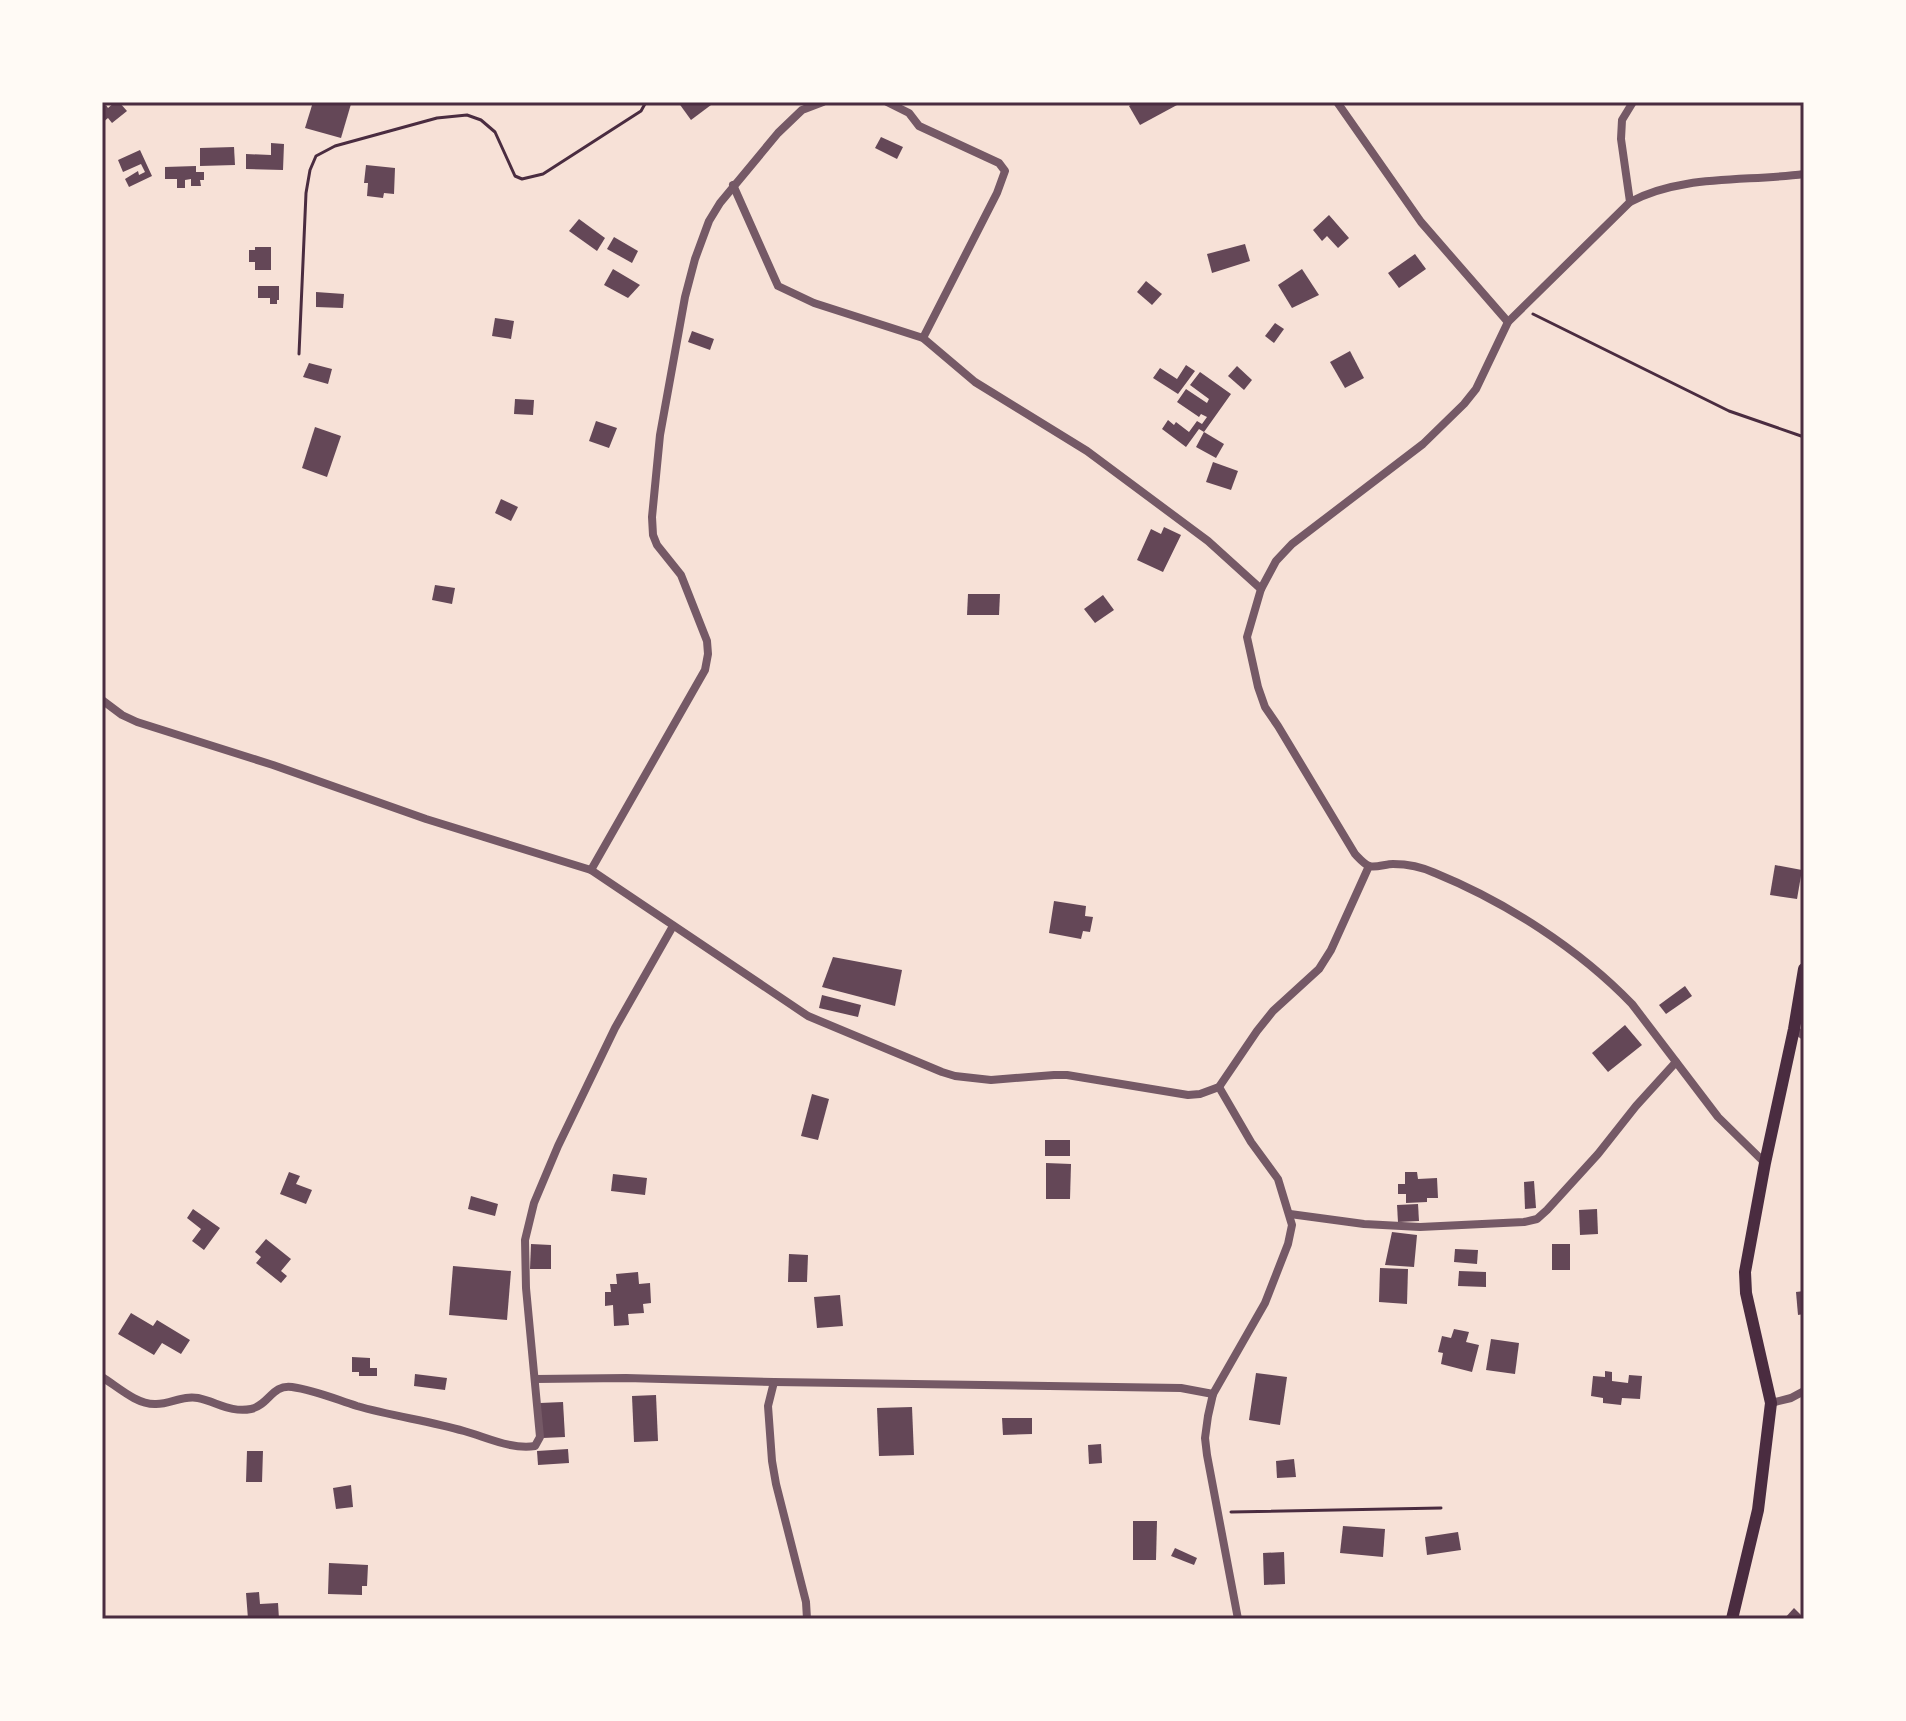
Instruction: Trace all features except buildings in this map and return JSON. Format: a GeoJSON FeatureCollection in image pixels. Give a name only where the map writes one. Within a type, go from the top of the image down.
{"type":"FeatureCollection","features":[{"type":"Feature","properties":{"kind":"main road"},"geometry":{"type":"LineString","coordinates":[[1732,1619],[1758,1510],[1771,1403],[1746,1293],[1745,1272],[1765,1163],[1799,1033],[1804,969]]}},
{"type":"Feature","properties":{"kind":"street"},"geometry":{"type":"LineString","coordinates":[[591,870],[705,670],[708,654],[707,641],[681,575],[657,545],[652,517],[660,435],[695,259],[709,221],[733,185],[802,110],[823,102]]}},
{"type":"Feature","properties":{"kind":"street"},"geometry":{"type":"LineString","coordinates":[[887,102],[909,113],[919,126],[999,163],[1005,171],[997,193],[923,338]]}},
{"type":"Feature","properties":{"kind":"street"},"geometry":{"type":"LineString","coordinates":[[1337,102],[1421,222],[1508,322]]}},
{"type":"Feature","properties":{"kind":"street"},"geometry":{"type":"LineString","coordinates":[[1630,202],[1621,139],[1622,120],[1633,102]]}},
{"type":"Feature","properties":{"kind":"street"},"geometry":{"type":"LineString","coordinates":[[1765,1163],[1718,1117],[1632,1004],[1575,955],[1522,917],[1482,894],[1413,866],[1369,866],[1348,846],[1265,707],[1247,637],[1261,589],[1276,561],[1292,544],[1423,444],[1464,404],[1476,389],[1508,322],[1630,202],[1647,193],[1690,183],[1804,174]]}},
{"type":"Feature","properties":{"kind":"street"},"geometry":{"type":"LineString","coordinates":[[733,185],[778,286],[814,303],[923,338],[975,382],[1087,451],[1208,541],[1261,589]]}},
{"type":"Feature","properties":{"kind":"street"},"geometry":{"type":"LineString","coordinates":[[102,700],[137,722],[273,765],[426,819],[591,870],[808,1016],[955,1076],[991,1080],[1067,1075],[1188,1095],[1219,1087],[1273,1011],[1319,969],[1331,950],[1369,866]]}},
{"type":"Feature","properties":{"kind":"street"},"geometry":{"type":"LineString","coordinates":[[102,1377],[145,1403],[157,1405],[180,1398],[197,1398],[240,1410],[257,1407],[277,1388],[289,1386],[524,1448],[535,1446],[540,1437],[525,1255],[525,1240],[534,1203],[615,1028],[673,926]]}},
{"type":"Feature","properties":{"kind":"street"},"geometry":{"type":"LineString","coordinates":[[1290,1214],[1364,1224],[1420,1227],[1537,1219],[1598,1154],[1676,1062]]}},
{"type":"Feature","properties":{"kind":"street"},"geometry":{"type":"LineString","coordinates":[[1219,1087],[1251,1142],[1278,1179],[1292,1225],[1288,1244],[1265,1303],[1213,1394],[1208,1416],[1205,1438],[1238,1619]]}},
{"type":"Feature","properties":{"kind":"street"},"geometry":{"type":"LineString","coordinates":[[535,1379],[1181,1388],[1213,1394]]}},
{"type":"Feature","properties":{"kind":"street"},"geometry":{"type":"LineString","coordinates":[[774,1382],[768,1406],[772,1461],[806,1602],[807,1619]]}},
{"type":"Feature","properties":{"kind":"street"},"geometry":{"type":"LineString","coordinates":[[1771,1403],[1804,1391]]}},
{"type":"Feature","properties":{"kind":"path"},"geometry":{"type":"LineString","coordinates":[[299,354],[306,193],[316,156],[335,146],[437,118],[467,115],[481,120],[495,132],[515,176],[522,179],[543,174],[641,111],[646,102]]}},
{"type":"Feature","properties":{"kind":"path"},"geometry":{"type":"LineString","coordinates":[[1523,309],[1729,411],[1804,437]]}},
{"type":"Feature","properties":{"kind":"path"},"geometry":{"type":"LineString","coordinates":[[1219,1512],[1441,1508]]}}]}
